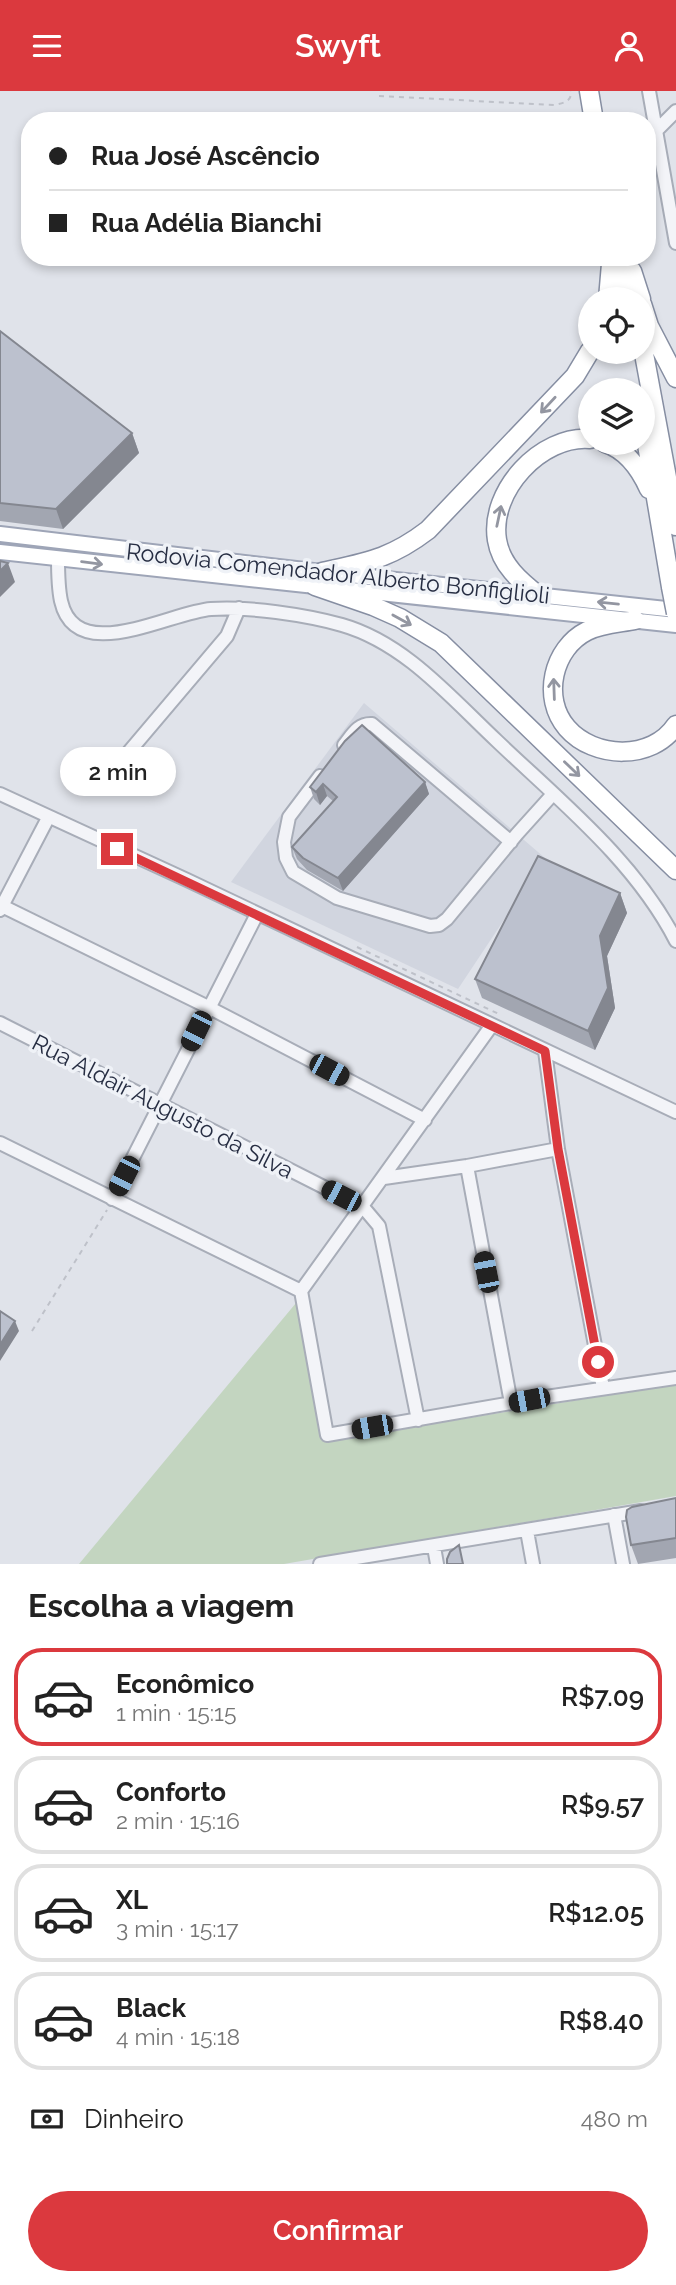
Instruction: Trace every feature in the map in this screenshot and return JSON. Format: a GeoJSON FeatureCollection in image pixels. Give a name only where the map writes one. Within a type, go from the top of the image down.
{"type":"FeatureCollection","features":[{"type":"Feature","properties":{"kind":"highway"},"geometry":{"type":"LineString","coordinates":[[589,91],[592,112]]}},
{"type":"Feature","properties":{"kind":"highway"},"geometry":{"type":"LineString","coordinates":[[600,91],[604,112]]}},
{"type":"Feature","properties":{"kind":"highway"},"geometry":{"type":"LineString","coordinates":[[609,287],[611,266]]}},
{"type":"Feature","properties":{"kind":"highway"},"geometry":{"type":"LineString","coordinates":[[618,266],[622,287]]}},
{"type":"Feature","properties":{"kind":"highway"},"geometry":{"type":"LineString","coordinates":[[631,266],[636,287]]}},
{"type":"Feature","properties":{"kind":"highway"},"geometry":{"type":"LineString","coordinates":[[655,338],[676,379]]}},
{"type":"Feature","properties":{"kind":"highway"},"geometry":{"type":"LineString","coordinates":[[318,579],[380,559],[405,547],[428,530],[575,376],[582,364]]}},
{"type":"Feature","properties":{"kind":"highway"},"geometry":{"type":"LineString","coordinates":[[646,364],[676,526]]}},
{"type":"Feature","properties":{"kind":"highway"},"geometry":{"type":"LineString","coordinates":[[539,596],[517,579],[507,565],[497,543],[499,508],[517,476],[545,451],[578,438]]}},
{"type":"Feature","properties":{"kind":"highway"},"geometry":{"type":"LineString","coordinates":[[624,455],[640,470],[658,507]]}},
{"type":"Feature","properties":{"kind":"highway"},"geometry":{"type":"LineString","coordinates":[[649,455],[676,612]]}},
{"type":"Feature","properties":{"kind":"highway"},"geometry":{"type":"LineString","coordinates":[[318,579],[400,618],[440,643],[676,870]]}},
{"type":"Feature","properties":{"kind":"highway"},"geometry":{"type":"LineString","coordinates":[[635,620],[594,627],[566,648],[556,666],[552,685],[556,708],[568,729],[589,743],[608,750],[631,752],[647,749],[661,741],[676,725]]}},
{"type":"Feature","properties":{"kind":"main road","name":"Rodovia Comendador Alberto Bonfiglioli"},"geometry":{"type":"LineString","coordinates":[[0,534],[318,579],[676,625]]}},
{"type":"Feature","properties":{"kind":"main road","name":"Rodovia Comendador Alberto Bonfiglioli"},"geometry":{"type":"LineString","coordinates":[[0,552],[539,596],[676,612]]}},
{"type":"Feature","properties":{"kind":"street"},"geometry":{"type":"LineString","coordinates":[[649,91],[653,112]]}},
{"type":"Feature","properties":{"kind":"street"},"geometry":{"type":"LineString","coordinates":[[676,111],[656,131],[671,195],[676,243]]}},
{"type":"Feature","properties":{"kind":"street"},"geometry":{"type":"LineString","coordinates":[[58,558],[61,602],[66,615],[78,627],[95,634],[132,631],[189,613],[239,608],[343,625],[396,650],[554,794],[619,859],[648,895],[676,941]]}},
{"type":"Feature","properties":{"kind":"street"},"geometry":{"type":"LineString","coordinates":[[117,766],[227,636],[239,608]]}},
{"type":"Feature","properties":{"kind":"street"},"geometry":{"type":"LineString","coordinates":[[511,842],[372,724],[365,723],[359,727],[289,817],[284,842],[286,858],[293,872],[337,898],[430,926],[439,925],[554,794]]}},
{"type":"Feature","properties":{"kind":"street"},"geometry":{"type":"LineString","coordinates":[[0,794],[676,1112]]}},
{"type":"Feature","properties":{"kind":"street"},"geometry":{"type":"LineString","coordinates":[[0,800],[48,818]]}},
{"type":"Feature","properties":{"kind":"street"},"geometry":{"type":"LineString","coordinates":[[48,818],[1,907],[208,1007],[425,1120]]}},
{"type":"Feature","properties":{"kind":"street"},"geometry":{"type":"LineString","coordinates":[[112,1199],[257,914]]}},
{"type":"Feature","properties":{"kind":"street","name":"Rua Aldair Augusto da Silva"},"geometry":{"type":"LineString","coordinates":[[0,1023],[363,1207]]}},
{"type":"Feature","properties":{"kind":"street"},"geometry":{"type":"LineString","coordinates":[[492,1025],[301,1291],[327,1435],[676,1378]]}},
{"type":"Feature","properties":{"kind":"street"},"geometry":{"type":"LineString","coordinates":[[545,1051],[558,1149],[603,1388]]}},
{"type":"Feature","properties":{"kind":"street"},"geometry":{"type":"LineString","coordinates":[[0,1143],[301,1291]]}},
{"type":"Feature","properties":{"kind":"street"},"geometry":{"type":"LineString","coordinates":[[384,1178],[558,1149]]}},
{"type":"Feature","properties":{"kind":"street"},"geometry":{"type":"LineString","coordinates":[[467,1166],[511,1403]]}},
{"type":"Feature","properties":{"kind":"street"},"geometry":{"type":"LineString","coordinates":[[363,1207],[379,1226],[418,1420]]}},
{"type":"Feature","properties":{"kind":"street"},"geometry":{"type":"LineString","coordinates":[[320,1564],[651,1509]]}},
{"type":"Feature","properties":{"kind":"street"},"geometry":{"type":"LineString","coordinates":[[614,1515],[623,1564]]}},
{"type":"Feature","properties":{"kind":"street"},"geometry":{"type":"LineString","coordinates":[[527,1531],[533,1564]]}},
{"type":"Feature","properties":{"kind":"street"},"geometry":{"type":"LineString","coordinates":[[434,1547],[437,1564]]}},
{"type":"Feature","properties":{"kind":"path"},"geometry":{"type":"LineString","coordinates":[[379,96],[555,105],[567,102],[571,91]]}},
{"type":"Feature","properties":{"kind":"path"},"geometry":{"type":"LineString","coordinates":[[33,1331],[101,1223],[112,1199]]}},
{"type":"Feature","properties":{"kind":"shaded area"},"geometry":{"type":"Polygon","coordinates":[[[364,703],[545,858],[458,989],[231,882],[364,703]]]}},
{"type":"Feature","properties":{"kind":"green space"},"geometry":{"type":"Polygon","coordinates":[[[296,1303],[323,1442],[676,1384],[676,1496],[284,1564],[79,1564],[296,1303]]]}},
{"type":"Feature","properties":{"kind":"building"},"geometry":{"type":"Polygon","coordinates":[[[0,331],[132,433],[56,509],[0,503],[0,331]]]}},
{"type":"Feature","properties":{"kind":"building"},"geometry":{"type":"Polygon","coordinates":[[[0,561],[8,563],[0,571],[0,561]]]}},
{"type":"Feature","properties":{"kind":"building"},"geometry":{"type":"Polygon","coordinates":[[[362,725],[425,782],[338,878],[303,858],[292,847],[337,797],[323,784],[316,792],[310,787],[345,741],[362,725]]]}},
{"type":"Feature","properties":{"kind":"building"},"geometry":{"type":"Polygon","coordinates":[[[538,856],[620,893],[600,936],[608,988],[588,1031],[475,979],[538,856]]]}},
{"type":"Feature","properties":{"kind":"building"},"geometry":{"type":"Polygon","coordinates":[[[0,1311],[15,1321],[0,1345],[0,1311]]]}},
{"type":"Feature","properties":{"kind":"building"},"geometry":{"type":"Polygon","coordinates":[[[676,1498],[676,1538],[631,1545],[627,1510],[676,1498]]]}},
{"type":"Feature","properties":{"kind":"building"},"geometry":{"type":"Polygon","coordinates":[[[459,1545],[463,1564],[447,1564],[450,1552],[459,1545]]]}},
{"type":"Feature","properties":{"kind":"route"},"geometry":{"type":"LineString","coordinates":[[117,849],[545,1051],[558,1149],[598,1362]]}}]}
